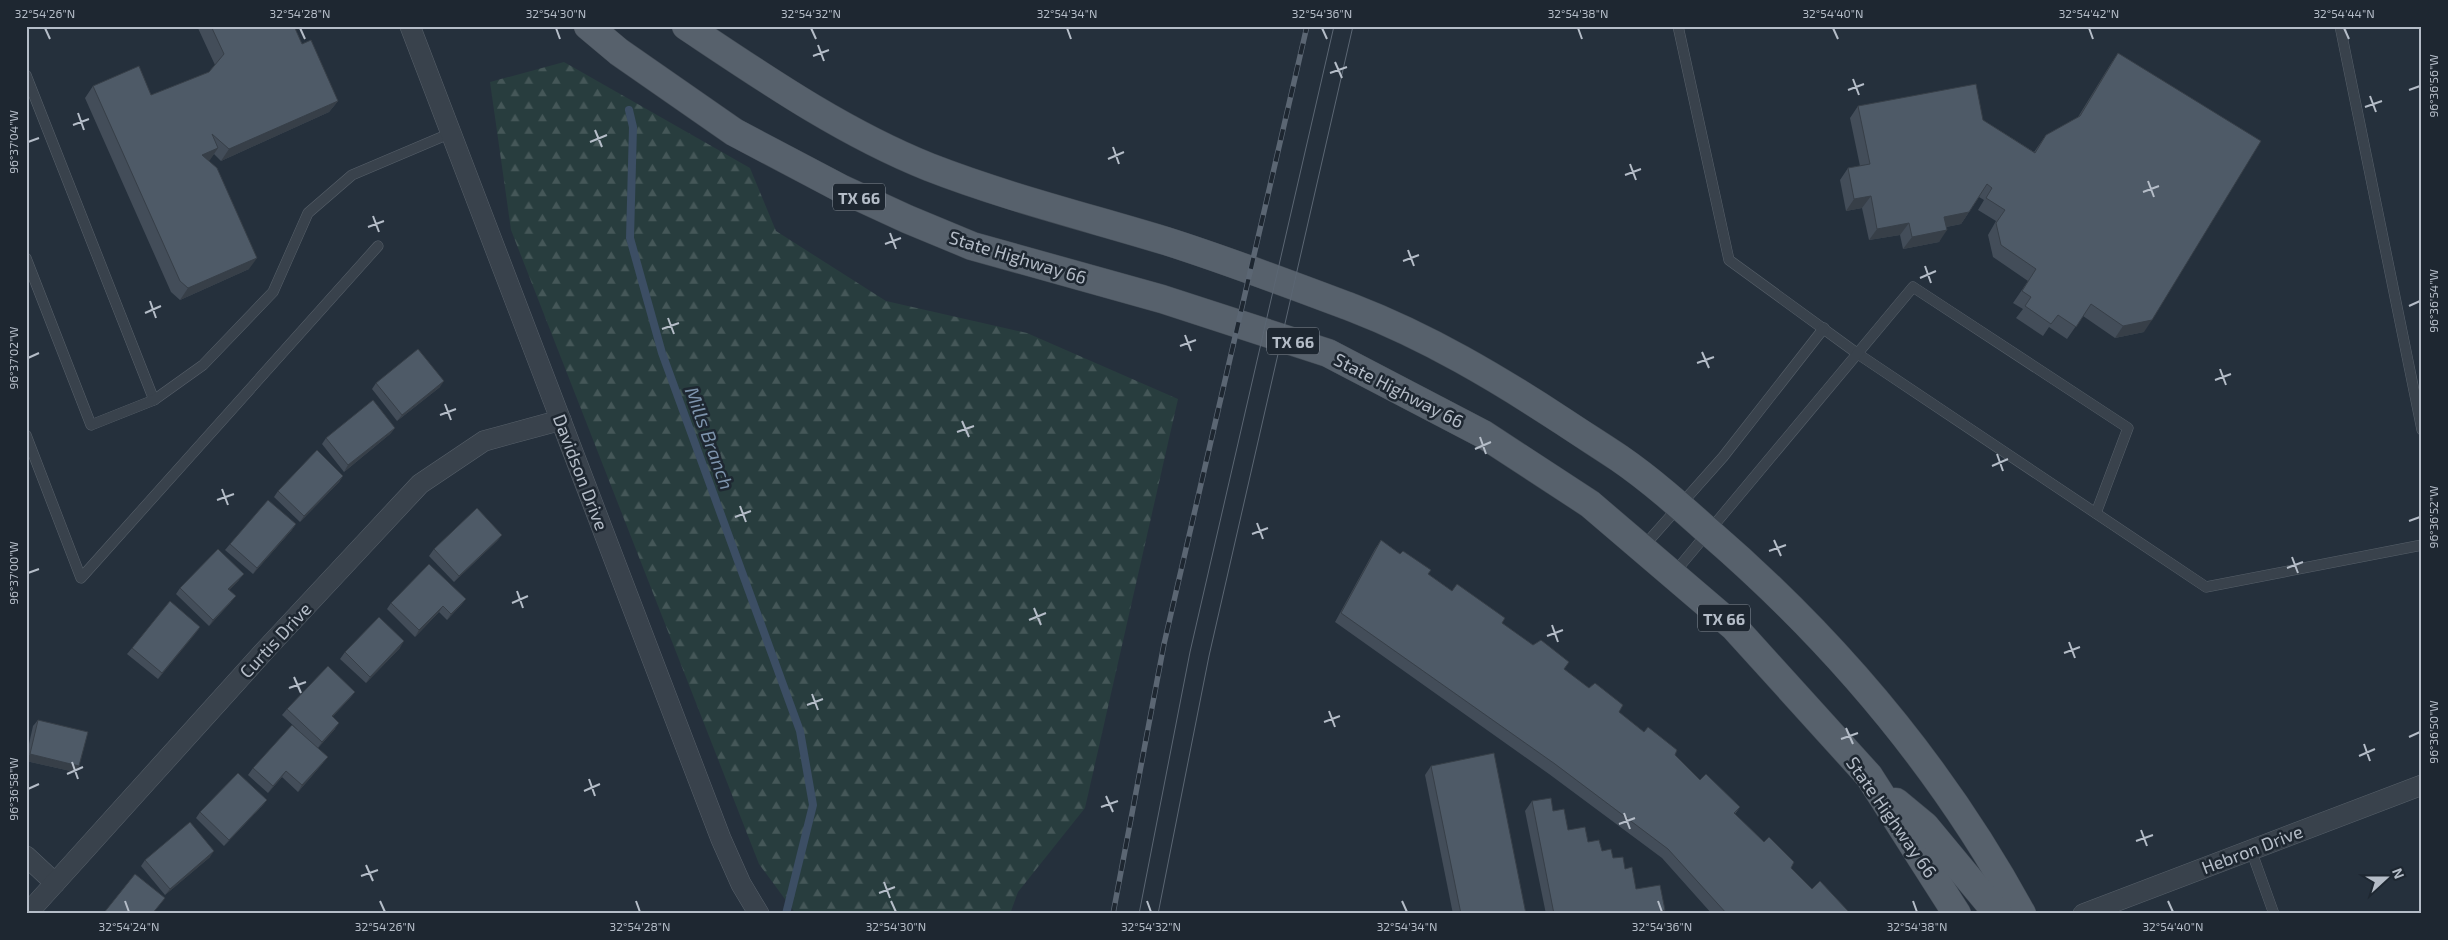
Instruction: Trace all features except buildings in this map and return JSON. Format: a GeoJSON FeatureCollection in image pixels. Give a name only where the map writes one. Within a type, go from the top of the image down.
{"type":"FeatureCollection","features":[{"type":"Feature","properties":{"kind":"main road","name":"State Highway 66"},"geometry":{"type":"LineString","coordinates":[[588,26],[619,52],[734,132],[842,189],[907,219],[972,246],[1162,299],[1328,353],[1483,434],[1590,504],[1734,626],[1873,784],[1957,914]]}},
{"type":"Feature","properties":{"kind":"main road"},"geometry":{"type":"LineString","coordinates":[[686,26],[770,83],[867,139],[929,167],[996,190],[1171,243],[1354,308],[1398,327],[1453,354],[1513,389],[1622,460],[1679,505],[1798,614],[1902,732],[1959,809],[1997,867],[2022,914]]}},
{"type":"Feature","properties":{"kind":"main road"},"geometry":{"type":"LineString","coordinates":[[1873,784],[1925,826],[1998,914]]}},
{"type":"Feature","properties":{"kind":"street","name":"Davidson Drive"},"geometry":{"type":"LineString","coordinates":[[410,26],[720,839],[741,884],[759,914]]}},
{"type":"Feature","properties":{"kind":"street","name":"Curtis Drive"},"geometry":{"type":"LineString","coordinates":[[27,914],[268,647],[420,484],[484,441],[561,420]]}},
{"type":"Feature","properties":{"kind":"street","name":"Hebron Drive"},"geometry":{"type":"LineString","coordinates":[[2083,914],[2422,785]]}},
{"type":"Feature","properties":{"kind":"street"},"geometry":{"type":"LineString","coordinates":[[26,856],[55,883]]}},
{"type":"Feature","properties":{"kind":"lane"},"geometry":{"type":"LineString","coordinates":[[1678,26],[1729,260],[1858,354],[2206,586],[2422,545]]}},
{"type":"Feature","properties":{"kind":"lane"},"geometry":{"type":"LineString","coordinates":[[2340,26],[2422,430]]}},
{"type":"Feature","properties":{"kind":"lane"},"geometry":{"type":"LineString","coordinates":[[26,74],[154,400]]}},
{"type":"Feature","properties":{"kind":"lane"},"geometry":{"type":"LineString","coordinates":[[26,258],[91,425],[154,400],[203,365],[273,292],[308,213],[352,175],[451,133]]}},
{"type":"Feature","properties":{"kind":"lane"},"geometry":{"type":"LineString","coordinates":[[26,435],[81,578],[378,246]]}},
{"type":"Feature","properties":{"kind":"lane"},"geometry":{"type":"LineString","coordinates":[[1673,574],[1913,286],[2128,428],[2096,513]]}},
{"type":"Feature","properties":{"kind":"lane"},"geometry":{"type":"LineString","coordinates":[[1643,547],[1723,457],[1824,328]]}},
{"type":"Feature","properties":{"kind":"lane"},"geometry":{"type":"LineString","coordinates":[[2251,850],[2274,914]]}},
{"type":"Feature","properties":{"kind":"green space"},"geometry":{"type":"Polygon","coordinates":[[[564,62],[750,168],[776,231],[886,301],[1027,333],[1178,399],[1085,808],[1018,892],[1010,914],[796,914],[759,864],[511,230],[490,82],[564,62]]]}},
{"type":"Feature","properties":{"kind":"waterway","name":"Mills Branch"},"geometry":{"type":"LineString","coordinates":[[629,110],[633,127],[630,238],[662,353],[800,731],[813,805],[786,914]]}},
{"type":"Feature","properties":{"kind":"tram line"},"geometry":{"type":"LineString","coordinates":[[1139,914],[1190,652],[1334,26]]}},
{"type":"Feature","properties":{"kind":"tram line"},"geometry":{"type":"LineString","coordinates":[[1158,914],[1209,656],[1353,26]]}},
{"type":"Feature","properties":{"kind":"railway"},"geometry":{"type":"LineString","coordinates":[[1113,914],[1164,644],[1307,26]]}}]}
